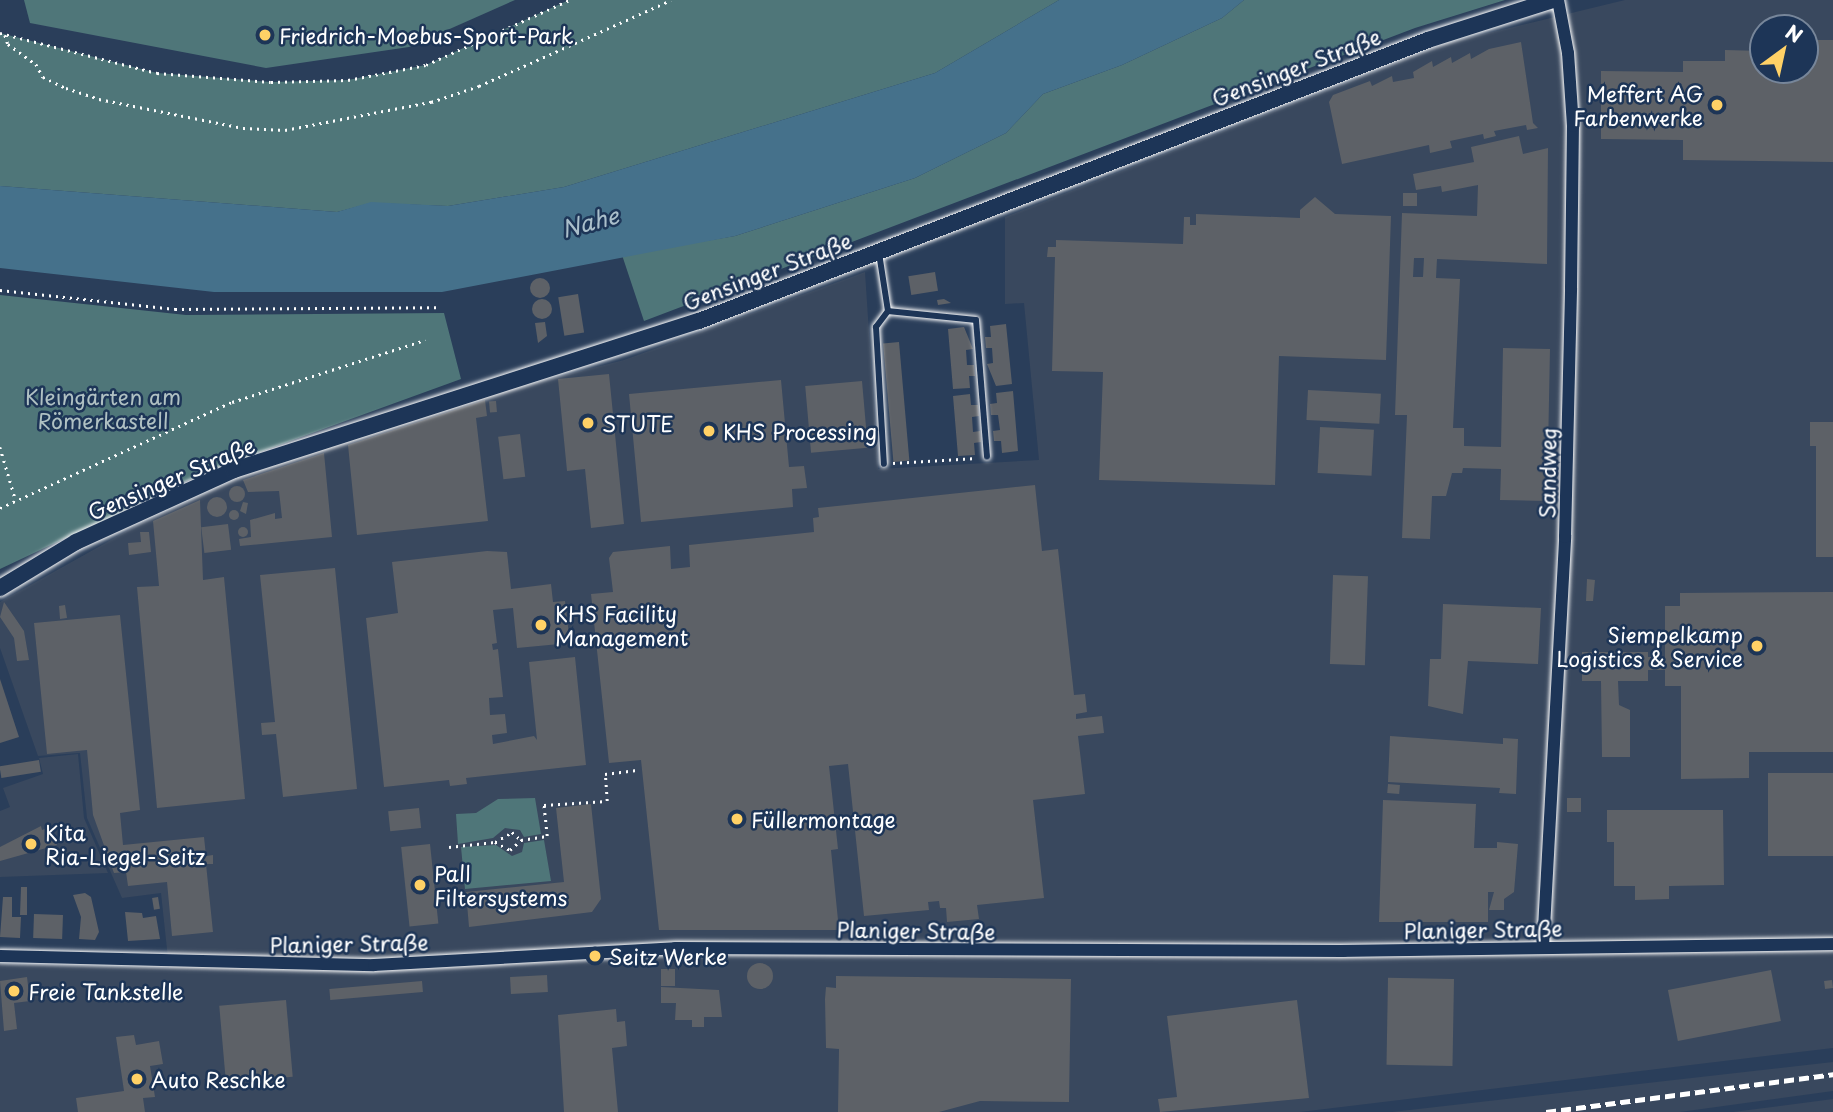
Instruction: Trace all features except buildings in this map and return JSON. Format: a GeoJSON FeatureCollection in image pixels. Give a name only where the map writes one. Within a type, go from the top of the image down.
{"type":"FeatureCollection","features":[{"type":"Feature","properties":{"kind":"street","name":"Gensinger Straße"},"geometry":{"type":"LineString","coordinates":[[0,588],[76,541],[234,470],[699,321],[1428,40],[1553,0]]}},
{"type":"Feature","properties":{"kind":"street","name":"Sandweg"},"geometry":{"type":"LineString","coordinates":[[1543,947],[1565,537],[1573,126],[1568,53],[1558,0]]}},
{"type":"Feature","properties":{"kind":"street","name":"Planiger Straße"},"geometry":{"type":"LineString","coordinates":[[0,956],[374,965],[675,948],[1161,952],[1833,944]]}},
{"type":"Feature","properties":{"kind":"lane"},"geometry":{"type":"LineString","coordinates":[[879,251],[888,311],[876,327],[884,464]]}},
{"type":"Feature","properties":{"kind":"lane"},"geometry":{"type":"LineString","coordinates":[[888,311],[976,320],[987,457]]}},
{"type":"Feature","properties":{"kind":"path"},"geometry":{"type":"LineString","coordinates":[[0,33],[54,50],[157,73],[271,82],[348,80],[426,65],[569,0]]}},
{"type":"Feature","properties":{"kind":"path"},"geometry":{"type":"LineString","coordinates":[[5,35],[8,44],[36,64],[43,77],[66,88],[99,99],[243,128],[285,130],[431,102],[479,86],[671,0]]}},
{"type":"Feature","properties":{"kind":"path"},"geometry":{"type":"LineString","coordinates":[[0,290],[175,309],[438,307]]}},
{"type":"Feature","properties":{"kind":"path"},"geometry":{"type":"LineString","coordinates":[[0,508],[232,402],[425,340]]}},
{"type":"Feature","properties":{"kind":"path"},"geometry":{"type":"LineString","coordinates":[[0,447],[16,501]]}},
{"type":"Feature","properties":{"kind":"path"},"geometry":{"type":"LineString","coordinates":[[884,464],[987,457]]}},
{"type":"Feature","properties":{"kind":"path"},"geometry":{"type":"LineString","coordinates":[[495,842],[510,850],[521,840],[547,836],[544,805],[607,801],[606,774],[639,770]]}},
{"type":"Feature","properties":{"kind":"path"},"geometry":{"type":"LineString","coordinates":[[449,846],[495,842],[512,832],[521,840]]}},
{"type":"Feature","properties":{"kind":"shaded area"},"geometry":{"type":"Polygon","coordinates":[[[1625,0],[1833,0],[1833,1048],[1300,1112],[0,1112],[0,964],[169,968],[161,893],[122,898],[87,818],[80,753],[38,756],[0,648],[0,602],[136,526],[242,476],[502,391],[624,360],[865,272],[878,469],[1039,460],[1024,303],[1005,304],[1005,217],[1447,43],[1625,0]]]}},
{"type":"Feature","properties":{"kind":"shaded area"},"geometry":{"type":"Polygon","coordinates":[[[78,754],[84,818],[108,873],[0,877],[0,811],[10,807],[3,788],[43,774],[39,758],[78,754]]]}},
{"type":"Feature","properties":{"kind":"shaded area"},"geometry":{"type":"Polygon","coordinates":[[[1833,1062],[1833,1091],[1680,1112],[1392,1112],[1833,1062]]]}},
{"type":"Feature","properties":{"kind":"shaded area"},"geometry":{"type":"Polygon","coordinates":[[[1833,1099],[1833,1112],[1733,1112],[1833,1099]]]}},
{"type":"Feature","properties":{"kind":"green space","name":"Friedrich-Moebus-Sport-Park"},"geometry":{"type":"Polygon","coordinates":[[[24,0],[515,0],[409,47],[266,68],[30,23],[24,0]]]}},
{"type":"Feature","properties":{"kind":"green space"},"geometry":{"type":"Polygon","coordinates":[[[569,0],[1059,0],[935,73],[564,187],[448,206],[371,203],[337,212],[0,186],[0,33],[157,73],[271,82],[348,80],[426,65],[569,0]]]}},
{"type":"Feature","properties":{"kind":"green space"},"geometry":{"type":"Polygon","coordinates":[[[1244,0],[1505,0],[1415,28],[644,321],[622,255],[735,236],[915,178],[1006,133],[1043,94],[1122,65],[1222,18],[1244,0]]]}},
{"type":"Feature","properties":{"kind":"green space","name":"Kleingärten am Römerkastell"},"geometry":{"type":"Polygon","coordinates":[[[0,295],[186,315],[444,313],[461,379],[208,471],[0,569],[0,295]]]}},
{"type":"Feature","properties":{"kind":"green space"},"geometry":{"type":"Polygon","coordinates":[[[535,798],[541,834],[524,837],[520,830],[505,828],[493,838],[458,844],[456,814],[476,813],[498,799],[535,798]]]}},
{"type":"Feature","properties":{"kind":"green space"},"geometry":{"type":"Polygon","coordinates":[[[544,840],[551,881],[465,889],[461,847],[496,845],[512,856],[522,852],[524,843],[544,840]]]}},
{"type":"Feature","properties":{"kind":"water","name":"Nahe"},"geometry":{"type":"Polygon","coordinates":[[[1059,0],[1244,0],[1222,18],[1122,65],[1043,94],[1006,133],[915,178],[735,236],[442,292],[214,292],[0,268],[0,186],[337,212],[371,202],[448,206],[564,187],[935,73],[1059,0]]]}},
{"type":"Feature","properties":{"kind":"railway"},"geometry":{"type":"LineString","coordinates":[[1546,1112],[1833,1074]]}},
{"type":"Feature","properties":{"kind":"place","name":"Friedrich-Moebus-Sport-Park"},"geometry":{"type":"Point","coordinates":[265,35]}},
{"type":"Feature","properties":{"kind":"place","name":"Meffert AG Farbenwerke"},"geometry":{"type":"Point","coordinates":[1717,105]}},
{"type":"Feature","properties":{"kind":"place","name":"STUTE"},"geometry":{"type":"Point","coordinates":[588,423]}},
{"type":"Feature","properties":{"kind":"place","name":"KHS Processing"},"geometry":{"type":"Point","coordinates":[709,431]}},
{"type":"Feature","properties":{"kind":"place","name":"KHS Facility Management"},"geometry":{"type":"Point","coordinates":[541,625]}},
{"type":"Feature","properties":{"kind":"place","name":"Siempelkamp Logistics & Service"},"geometry":{"type":"Point","coordinates":[1757,646]}},
{"type":"Feature","properties":{"kind":"place","name":"Füllermontage"},"geometry":{"type":"Point","coordinates":[737,819]}},
{"type":"Feature","properties":{"kind":"place","name":"Kita Ria-Liegel-Seitz"},"geometry":{"type":"Point","coordinates":[31,844]}},
{"type":"Feature","properties":{"kind":"place","name":"Pall Filtersystems"},"geometry":{"type":"Point","coordinates":[420,885]}},
{"type":"Feature","properties":{"kind":"place","name":"Seitz Werke"},"geometry":{"type":"Point","coordinates":[595,956]}},
{"type":"Feature","properties":{"kind":"place","name":"Freie Tankstelle"},"geometry":{"type":"Point","coordinates":[14,991]}},
{"type":"Feature","properties":{"kind":"place","name":"Auto Reschke"},"geometry":{"type":"Point","coordinates":[137,1079]}}]}
